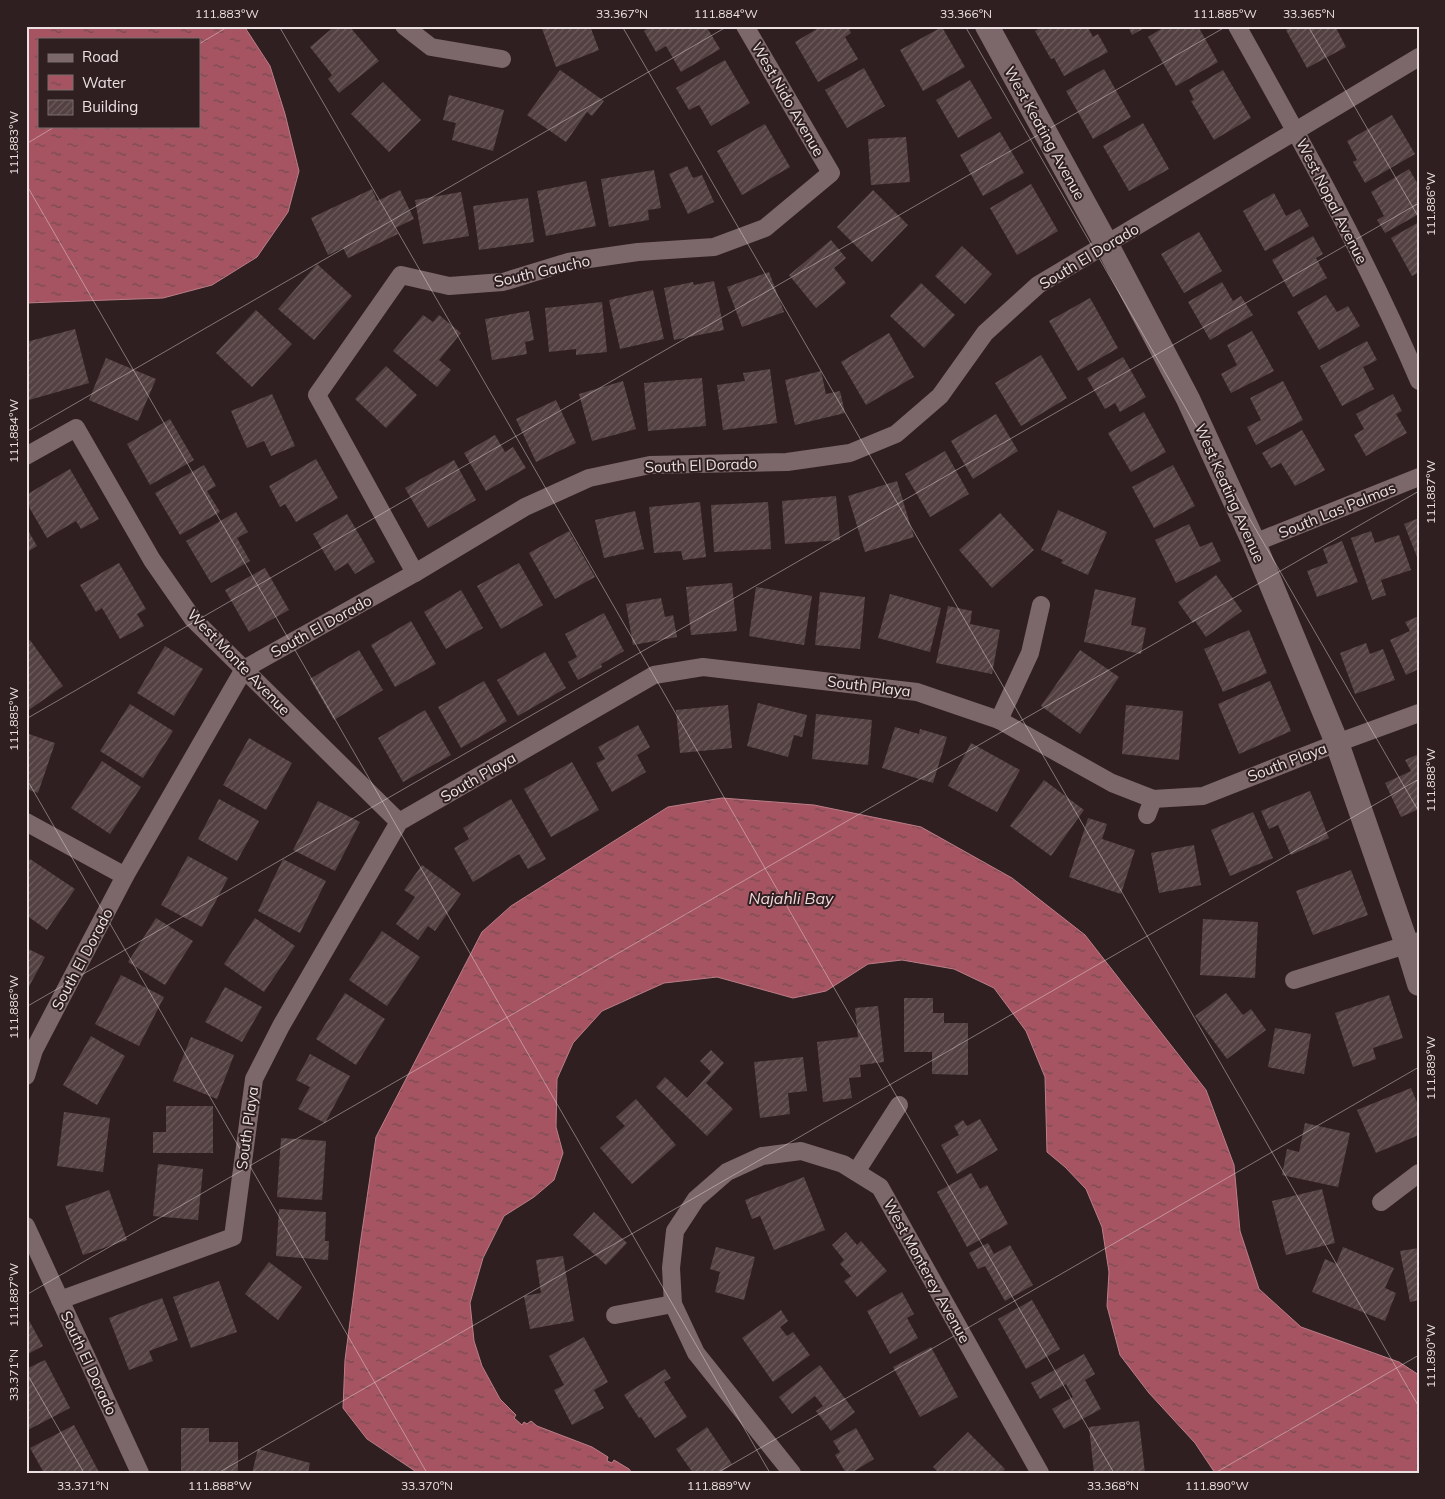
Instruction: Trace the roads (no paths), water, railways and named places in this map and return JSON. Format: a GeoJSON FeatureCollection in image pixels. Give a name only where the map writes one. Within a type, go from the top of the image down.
{"type":"FeatureCollection","features":[{"type":"Feature","properties":{"kind":"street"},"geometry":{"type":"LineString","coordinates":[[404,26],[431,47],[502,58]]}},
{"type":"Feature","properties":{"kind":"street","name":"West Nido Avenue"},"geometry":{"type":"LineString","coordinates":[[745,26],[831,173]]}},
{"type":"Feature","properties":{"kind":"street","name":"West Keating Avenue"},"geometry":{"type":"LineString","coordinates":[[987,26],[1188,399],[1254,544],[1337,743],[1413,943],[1419,984]]}},
{"type":"Feature","properties":{"kind":"street","name":"West Nopal Avenue"},"geometry":{"type":"LineString","coordinates":[[1237,26],[1296,131],[1391,316],[1419,381]]}},
{"type":"Feature","properties":{"kind":"street","name":"South El Dorado"},"geometry":{"type":"LineString","coordinates":[[26,1076],[34,1050],[125,876],[244,669],[415,573],[525,507],[589,478],[650,464],[787,462],[850,453],[896,434],[940,396],[985,333],[1038,285],[1107,246],[1419,57]]}},
{"type":"Feature","properties":{"kind":"street","name":"South Gaucho"},"geometry":{"type":"LineString","coordinates":[[415,573],[317,395],[400,275],[449,286],[503,282],[568,262],[638,252],[714,247],[765,228],[831,173]]}},
{"type":"Feature","properties":{"kind":"street","name":"West Monte Avenue"},"geometry":{"type":"LineString","coordinates":[[26,456],[76,428],[152,560],[194,620],[399,822]]}},
{"type":"Feature","properties":{"kind":"street","name":"South Las Palmas"},"geometry":{"type":"LineString","coordinates":[[1254,544],[1419,477]]}},
{"type":"Feature","properties":{"kind":"street"},"geometry":{"type":"LineString","coordinates":[[999,720],[1030,653],[1041,605]]}},
{"type":"Feature","properties":{"kind":"street","name":"South Playa"},"geometry":{"type":"LineString","coordinates":[[60,1300],[233,1237],[254,1079],[281,1026],[399,822],[654,675],[703,667],[917,692],[999,720],[1150,807],[1203,796],[1419,713]]}},
{"type":"Feature","properties":{"kind":"street"},"geometry":{"type":"LineString","coordinates":[[26,822],[125,876]]}},
{"type":"Feature","properties":{"kind":"street"},"geometry":{"type":"LineString","coordinates":[[1294,980],[1413,943]]}},
{"type":"Feature","properties":{"kind":"street"},"geometry":{"type":"LineString","coordinates":[[856,1172],[899,1106]]}},
{"type":"Feature","properties":{"kind":"street","name":"West Monterey Avenue"},"geometry":{"type":"LineString","coordinates":[[673,1304],[671,1268],[675,1231],[696,1199],[726,1172],[762,1156],[801,1151],[842,1164],[880,1187],[1040,1473]]}},
{"type":"Feature","properties":{"kind":"street"},"geometry":{"type":"LineString","coordinates":[[1381,1202],[1419,1173]]}},
{"type":"Feature","properties":{"kind":"street","name":"South El Dorado"},"geometry":{"type":"LineString","coordinates":[[26,1226],[140,1473]]}},
{"type":"Feature","properties":{"kind":"street"},"geometry":{"type":"LineString","coordinates":[[615,1315],[673,1304],[696,1353],[792,1473]]}},
{"type":"Feature","properties":{"kind":"water"},"geometry":{"type":"Polygon","coordinates":[[[26,26],[244,26],[270,66],[285,114],[299,171],[288,212],[257,257],[212,285],[163,298],[26,303],[26,26]]]}},
{"type":"Feature","properties":{"kind":"water","name":"Najahli Bay"},"geometry":{"type":"Polygon","coordinates":[[[722,798],[814,805],[921,827],[1012,878],[1085,935],[1206,1090],[1234,1165],[1240,1231],[1259,1289],[1301,1327],[1399,1362],[1419,1375],[1419,1473],[1215,1473],[1195,1443],[1149,1393],[1120,1355],[1107,1306],[1109,1272],[1102,1227],[1086,1189],[1065,1167],[1047,1152],[1045,1077],[1026,1031],[994,988],[954,969],[902,960],[868,964],[826,991],[793,998],[717,977],[664,983],[602,1011],[573,1043],[557,1079],[556,1127],[563,1153],[554,1180],[534,1197],[504,1216],[483,1258],[470,1303],[474,1341],[482,1366],[500,1399],[516,1415],[514,1418],[522,1425],[524,1422],[527,1424],[531,1421],[537,1426],[592,1447],[608,1457],[607,1461],[612,1463],[614,1460],[632,1473],[418,1473],[367,1439],[343,1408],[345,1360],[376,1137],[482,932],[511,906],[668,807],[722,798]]]}}]}
